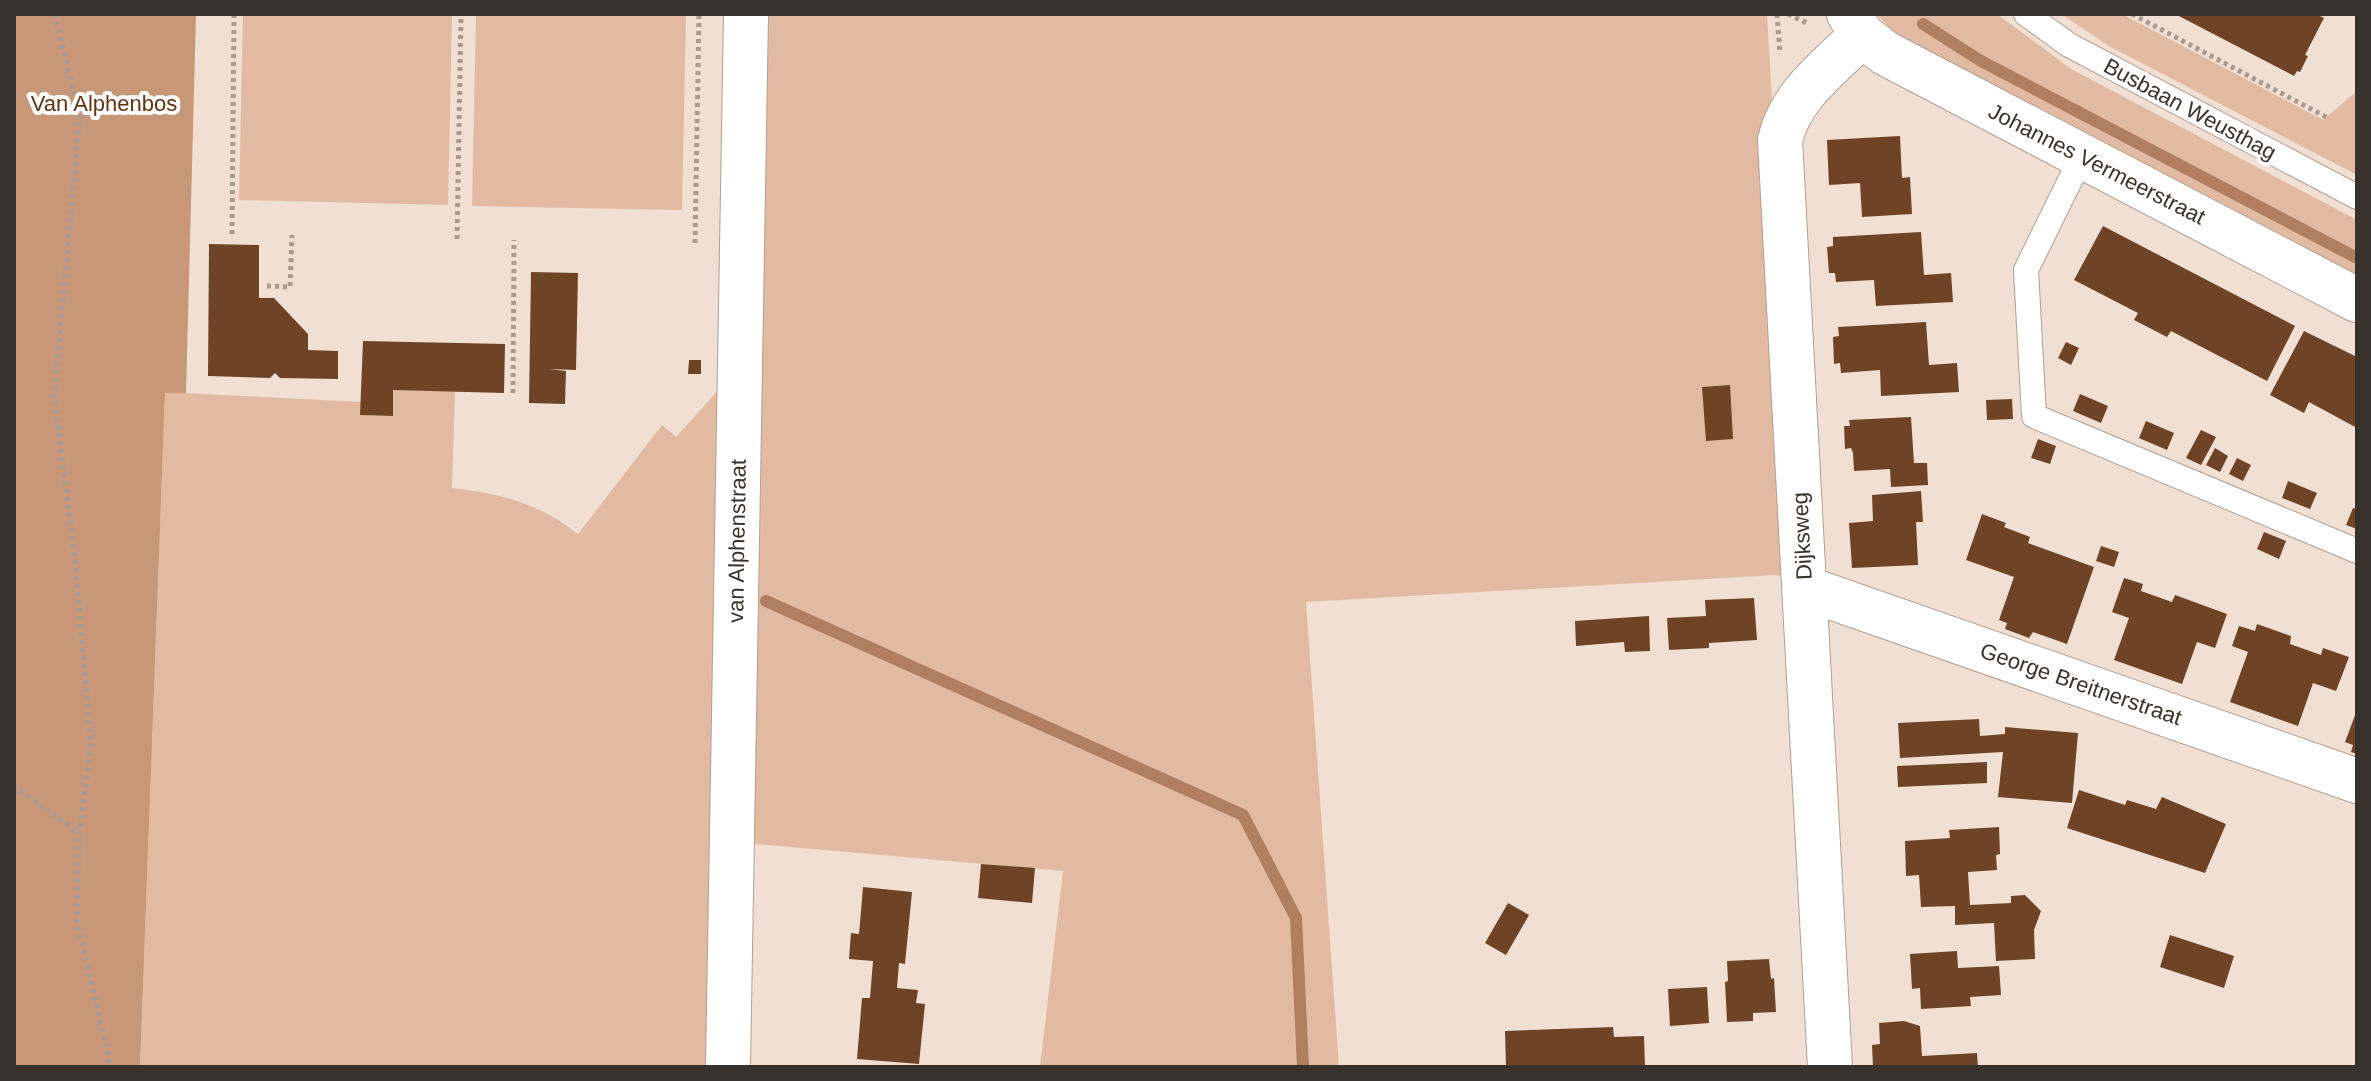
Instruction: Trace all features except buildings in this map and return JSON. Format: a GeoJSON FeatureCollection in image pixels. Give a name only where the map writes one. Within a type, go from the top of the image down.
{"type":"FeatureCollection","features":[{"type":"Feature","properties":{"kind":"street","name":"van Alphenstraat"},"geometry":{"type":"LineString","coordinates":[[728,1067],[746,14]]}},
{"type":"Feature","properties":{"kind":"street","name":"Johannes Vermeerstraat"},"geometry":{"type":"LineString","coordinates":[[1855,25],[1885,53],[1916,71],[2357,300]]}},
{"type":"Feature","properties":{"kind":"street","name":"Dijksweg"},"geometry":{"type":"LineString","coordinates":[[1830,1067],[1780,140],[1790,110],[1816,80],[1855,25]]}},
{"type":"Feature","properties":{"kind":"street","name":"George Breitnerstraat"},"geometry":{"type":"LineString","coordinates":[[1805,588],[2357,781]]}},
{"type":"Feature","properties":{"kind":"lane","name":"Busbaan Weusthag"},"geometry":{"type":"LineString","coordinates":[[2026,14],[2069,45],[2357,197]]}},
{"type":"Feature","properties":{"kind":"lane"},"geometry":{"type":"LineString","coordinates":[[2082,156],[2026,270],[2034,416],[2357,551]]}},
{"type":"Feature","properties":{"kind":"path"},"geometry":{"type":"LineString","coordinates":[[54,14],[80,115],[54,395],[75,559],[91,744],[79,833],[77,922],[111,1067]]}},
{"type":"Feature","properties":{"kind":"path"},"geometry":{"type":"LineString","coordinates":[[232,234],[234,14]]}},
{"type":"Feature","properties":{"kind":"path"},"geometry":{"type":"LineString","coordinates":[[457,239],[461,14]]}},
{"type":"Feature","properties":{"kind":"path"},"geometry":{"type":"LineString","coordinates":[[695,243],[699,14]]}},
{"type":"Feature","properties":{"kind":"path"},"geometry":{"type":"LineString","coordinates":[[2132,14],[2328,118]]}},
{"type":"Feature","properties":{"kind":"path"},"geometry":{"type":"LineString","coordinates":[[267,286],[290,287],[292,235]]}},
{"type":"Feature","properties":{"kind":"path"},"geometry":{"type":"LineString","coordinates":[[513,393],[514,240]]}},
{"type":"Feature","properties":{"kind":"path"},"geometry":{"type":"LineString","coordinates":[[14,786],[79,833]]}},
{"type":"Feature","properties":{"kind":"shaded area"},"geometry":{"type":"Polygon","coordinates":[[[243,14],[452,14],[448,205],[239,200],[243,14]]]}},
{"type":"Feature","properties":{"kind":"shaded area"},"geometry":{"type":"Polygon","coordinates":[[[476,14],[686,14],[682,210],[472,206],[476,14]]]}},
{"type":"Feature","properties":{"kind":"shaded area"},"geometry":{"type":"Polygon","coordinates":[[[764,14],[1767,14],[1785,577],[1776,575],[1306,602],[1339,1067],[1040,1067],[1063,871],[745,843],[764,14]]]}},
{"type":"Feature","properties":{"kind":"shaded area"},"geometry":{"type":"Polygon","coordinates":[[[1877,14],[1997,14],[2071,69],[2357,220],[2357,280],[1899,38],[1877,14]]]}},
{"type":"Feature","properties":{"kind":"shaded area"},"geometry":{"type":"Polygon","coordinates":[[[2061,14],[2122,14],[2323,120],[2357,91],[2357,175],[2109,46],[2061,14]]]}},
{"type":"Feature","properties":{"kind":"shaded area"},"geometry":{"type":"Polygon","coordinates":[[[733,374],[718,1067],[140,1067],[165,392],[361,402],[361,415],[392,416],[393,390],[455,391],[452,488],[518,502],[549,515],[578,534],[662,425],[676,437],[733,374]]]}},
{"type":"Feature","properties":{"kind":"green space","name":"Van Alphenbos"},"geometry":{"type":"Polygon","coordinates":[[[14,14],[196,14],[186,393],[165,393],[140,1067],[14,1067],[14,14]]]}},
{"type":"Feature","properties":{"kind":"waterway"},"geometry":{"type":"LineString","coordinates":[[1923,24],[1981,61],[2357,258]]}},
{"type":"Feature","properties":{"kind":"waterway"},"geometry":{"type":"LineString","coordinates":[[766,601],[1243,815],[1296,918],[1303,1067]]}}]}
